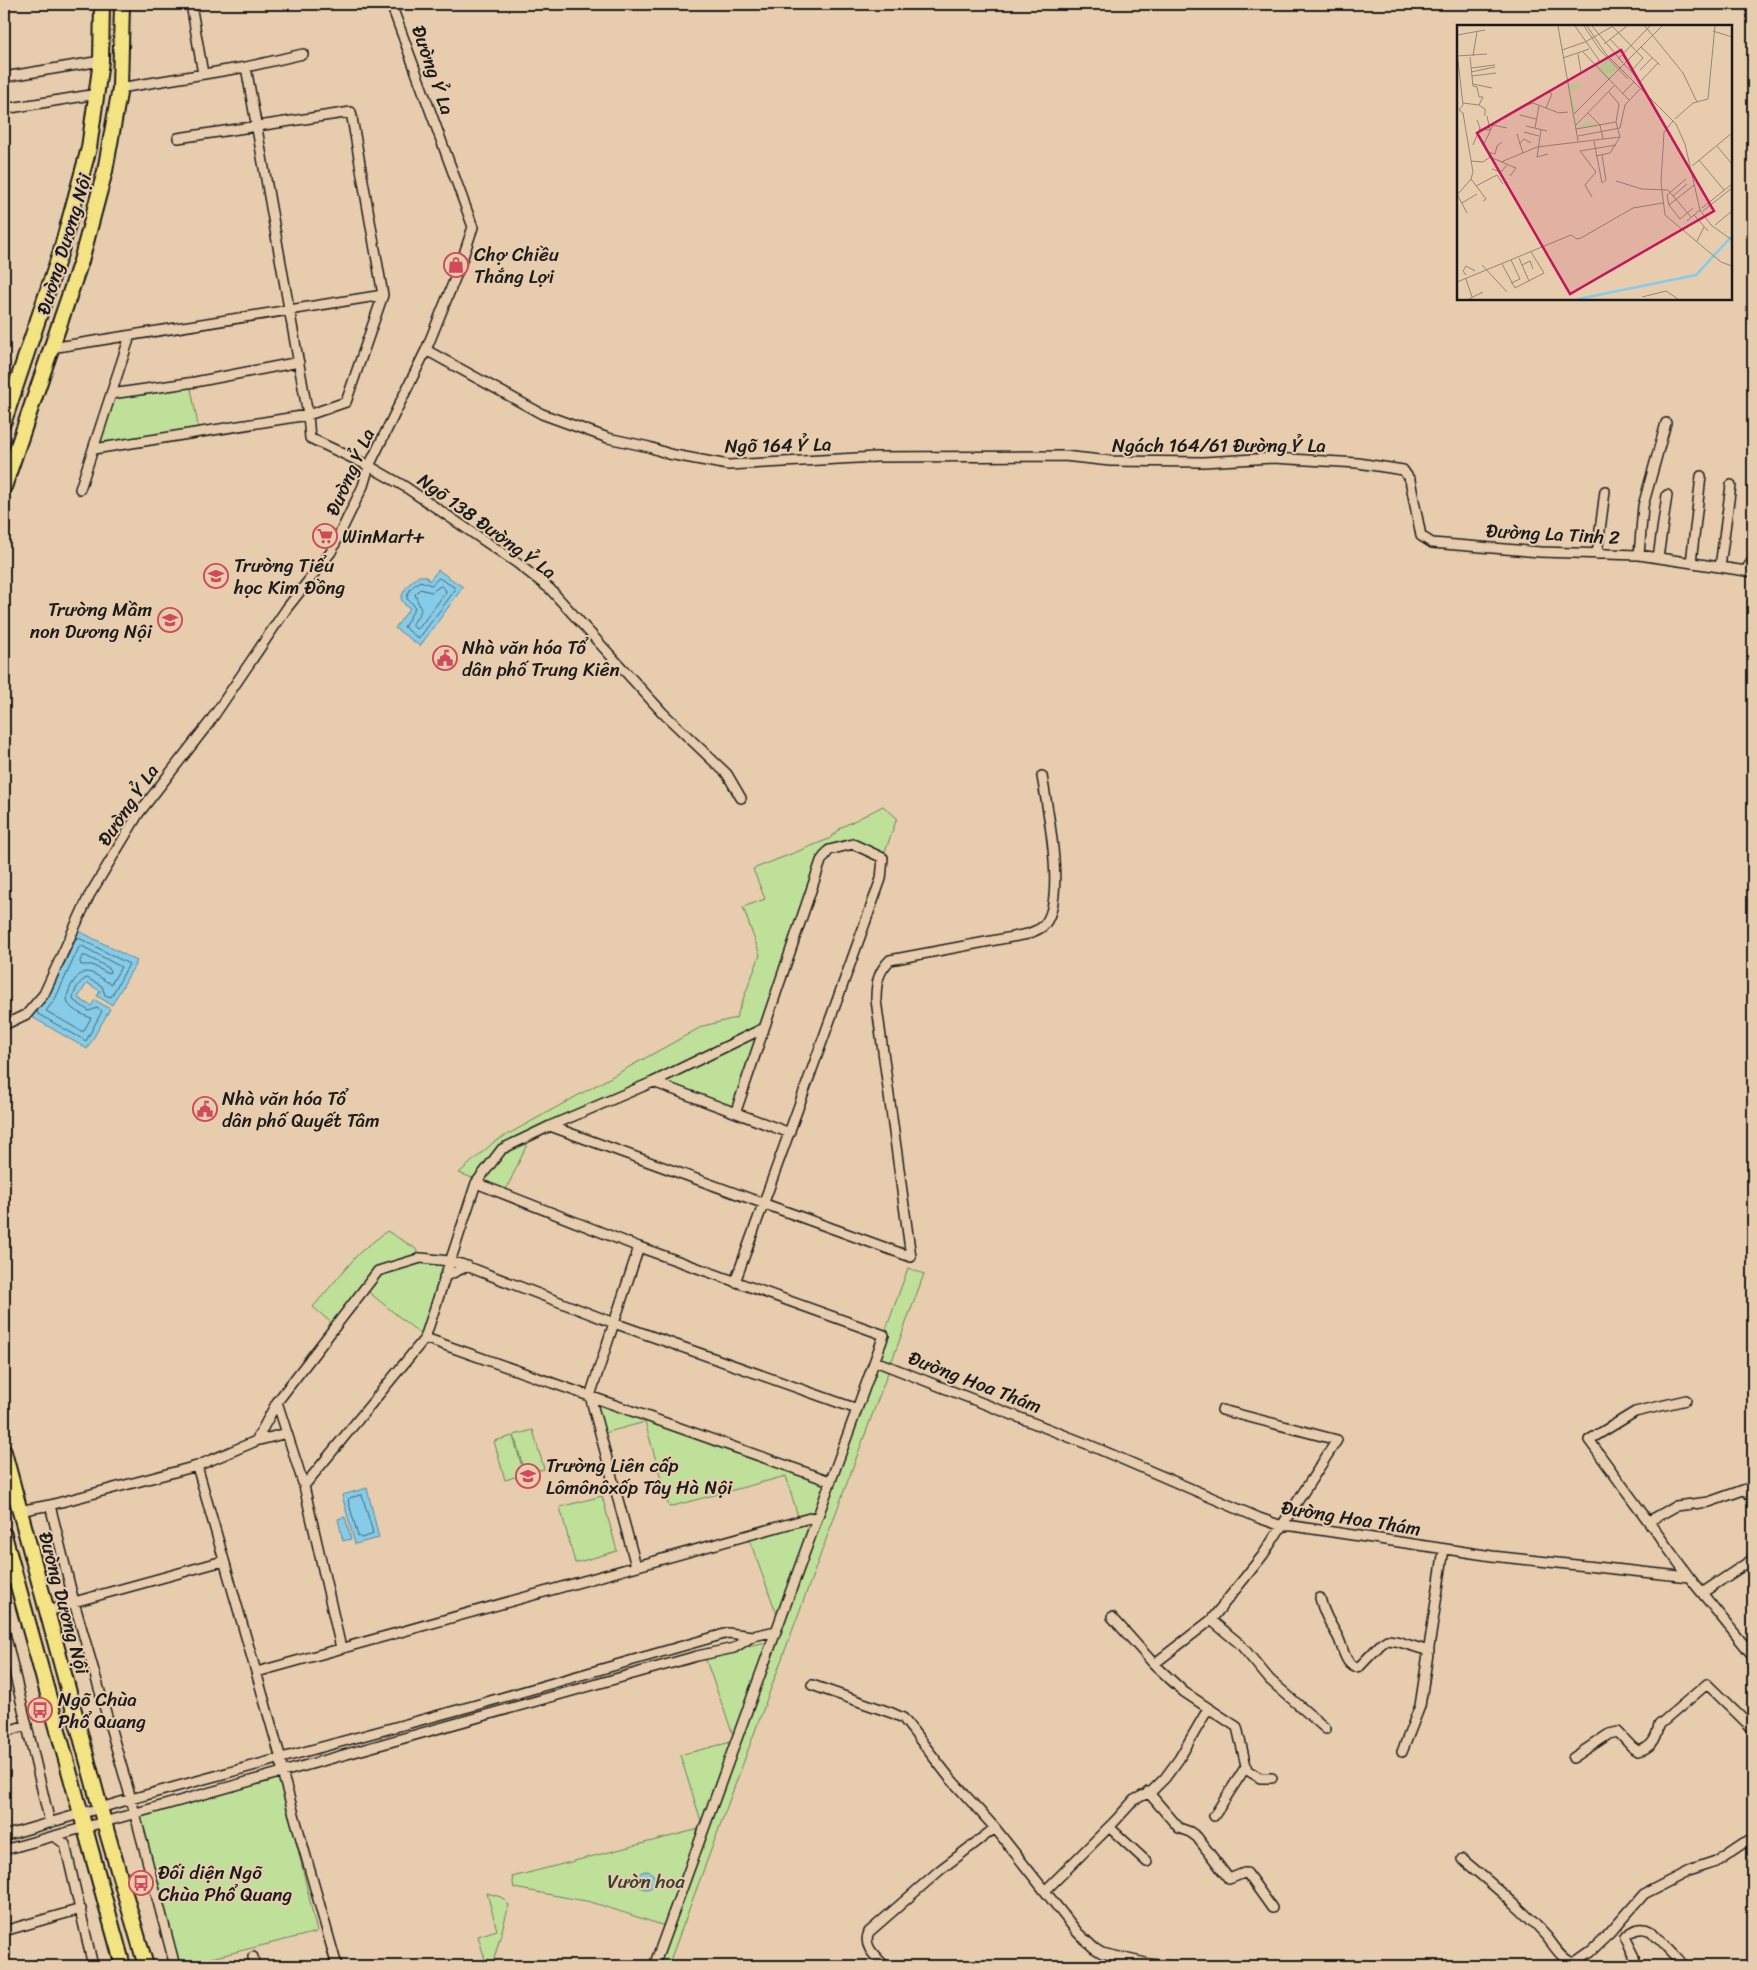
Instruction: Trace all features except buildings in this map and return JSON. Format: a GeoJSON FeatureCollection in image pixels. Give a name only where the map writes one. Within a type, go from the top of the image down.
{"type":"FeatureCollection","features":[{"type":"Feature","properties":{"kind":"main road","name":"Đường Dương Nội"},"geometry":{"type":"LineString","coordinates":[[4,421],[60,254],[89,148],[101,61],[102,4]]}},
{"type":"Feature","properties":{"kind":"main road","name":"Đường Dương Nội"},"geometry":{"type":"LineString","coordinates":[[4,487],[81,261],[105,171],[120,88],[122,4]]}},
{"type":"Feature","properties":{"kind":"main road"},"geometry":{"type":"LineString","coordinates":[[60,254],[81,261]]}},
{"type":"Feature","properties":{"kind":"main road","name":"Đường Dương Nội"},"geometry":{"type":"LineString","coordinates":[[4,1452],[102,1815],[146,1966]]}},
{"type":"Feature","properties":{"kind":"main road"},"geometry":{"type":"LineString","coordinates":[[4,1534],[10,1579],[84,1820],[123,1966]]}},
{"type":"Feature","properties":{"kind":"street"},"geometry":{"type":"LineString","coordinates":[[190,4],[203,74]]}},
{"type":"Feature","properties":{"kind":"street","name":"Đường Ỷ La"},"geometry":{"type":"LineString","coordinates":[[4,1024],[27,1014],[44,994],[89,896],[136,818],[209,723],[287,608],[331,552],[363,486],[369,466],[426,350],[460,266],[473,226],[392,4]]}},
{"type":"Feature","properties":{"kind":"street"},"geometry":{"type":"LineString","coordinates":[[120,88],[303,54]]}},
{"type":"Feature","properties":{"kind":"street"},"geometry":{"type":"LineString","coordinates":[[4,77],[101,61]]}},
{"type":"Feature","properties":{"kind":"street"},"geometry":{"type":"LineString","coordinates":[[246,66],[308,415]]}},
{"type":"Feature","properties":{"kind":"street"},"geometry":{"type":"LineString","coordinates":[[4,110],[97,94]]}},
{"type":"Feature","properties":{"kind":"street"},"geometry":{"type":"LineString","coordinates":[[94,448],[308,415],[346,402],[383,295],[350,112],[178,138]]}},
{"type":"Feature","properties":{"kind":"street"},"geometry":{"type":"LineString","coordinates":[[51,348],[383,295]]}},
{"type":"Feature","properties":{"kind":"street"},"geometry":{"type":"LineString","coordinates":[[80,489],[130,336]]}},
{"type":"Feature","properties":{"kind":"street","name":"Ngõ 164 Ỷ La"},"geometry":{"type":"LineString","coordinates":[[426,350],[542,414],[608,438],[649,447],[669,454],[728,465],[876,457],[1064,456]]}},
{"type":"Feature","properties":{"kind":"street"},"geometry":{"type":"LineString","coordinates":[[111,394],[195,382],[299,362]]}},
{"type":"Feature","properties":{"kind":"street","name":"Ngõ 138 Đường Ỷ La"},"geometry":{"type":"LineString","coordinates":[[308,415],[310,438],[369,466],[404,486],[517,563],[550,589],[663,713],[727,774],[741,798]]}},
{"type":"Feature","properties":{"kind":"street"},"geometry":{"type":"LineString","coordinates":[[1639,555],[1644,506],[1666,424]]}},
{"type":"Feature","properties":{"kind":"street","name":"Ngách 164/61 Đường Ỷ La"},"geometry":{"type":"LineString","coordinates":[[1064,456],[1110,461],[1194,462],[1274,458],[1358,463],[1403,470]]}},
{"type":"Feature","properties":{"kind":"street","name":"Đường La Tinh 2"},"geometry":{"type":"LineString","coordinates":[[1403,470],[1410,480],[1422,536],[1432,543],[1540,552],[1639,555],[1749,572]]}},
{"type":"Feature","properties":{"kind":"street"},"geometry":{"type":"LineString","coordinates":[[1691,563],[1701,476]]}},
{"type":"Feature","properties":{"kind":"street"},"geometry":{"type":"LineString","coordinates":[[1720,567],[1731,485]]}},
{"type":"Feature","properties":{"kind":"street"},"geometry":{"type":"LineString","coordinates":[[1597,554],[1605,491]]}},
{"type":"Feature","properties":{"kind":"street"},"geometry":{"type":"LineString","coordinates":[[1658,558],[1667,495]]}},
{"type":"Feature","properties":{"kind":"street"},"geometry":{"type":"LineString","coordinates":[[1749,572],[1753,560]]}},
{"type":"Feature","properties":{"kind":"street"},"geometry":{"type":"LineString","coordinates":[[550,1126],[910,1258],[876,1000],[876,982],[882,969],[890,960],[1028,934],[1042,927],[1050,916],[1054,894],[1055,862],[1042,776]]}},
{"type":"Feature","properties":{"kind":"street"},"geometry":{"type":"LineString","coordinates":[[735,1282],[881,879],[883,858],[853,844],[829,850],[821,861],[736,1111]]}},
{"type":"Feature","properties":{"kind":"street"},"geometry":{"type":"LineString","coordinates":[[304,1486],[425,1338],[476,1183],[502,1149],[550,1126],[653,1082],[764,1028]]}},
{"type":"Feature","properties":{"kind":"street"},"geometry":{"type":"LineString","coordinates":[[653,1082],[736,1111],[790,1133]]}},
{"type":"Feature","properties":{"kind":"street"},"geometry":{"type":"LineString","coordinates":[[476,1183],[640,1248],[884,1336],[654,1966]]}},
{"type":"Feature","properties":{"kind":"street"},"geometry":{"type":"LineString","coordinates":[[636,1566],[590,1396],[640,1248]]}},
{"type":"Feature","properties":{"kind":"street"},"geometry":{"type":"LineString","coordinates":[[256,1441],[277,1402],[378,1270],[421,1258],[450,1260],[468,1266],[614,1323],[857,1409]]}},
{"type":"Feature","properties":{"kind":"street"},"geometry":{"type":"LineString","coordinates":[[444,1277],[468,1266]]}},
{"type":"Feature","properties":{"kind":"street"},"geometry":{"type":"LineString","coordinates":[[425,1338],[830,1481]]}},
{"type":"Feature","properties":{"kind":"street","name":"Đường Hoa Thám"},"geometry":{"type":"LineString","coordinates":[[875,1361],[1087,1444],[1259,1518],[1282,1526],[1293,1526],[1492,1556],[1689,1577]]}},
{"type":"Feature","properties":{"kind":"street"},"geometry":{"type":"LineString","coordinates":[[1686,1400],[1635,1412],[1589,1439],[1689,1577],[1753,1656]]}},
{"type":"Feature","properties":{"kind":"street"},"geometry":{"type":"LineString","coordinates":[[277,1402],[304,1486],[341,1648]]}},
{"type":"Feature","properties":{"kind":"street"},"geometry":{"type":"LineString","coordinates":[[1154,1664],[1211,1620],[1263,1555],[1337,1440],[1222,1410]]}},
{"type":"Feature","properties":{"kind":"street"},"geometry":{"type":"LineString","coordinates":[[20,1510],[50,1505],[197,1466],[256,1441],[287,1433]]}},
{"type":"Feature","properties":{"kind":"street"},"geometry":{"type":"LineString","coordinates":[[197,1466],[223,1561],[257,1672],[281,1759],[282,1772],[337,1966]]}},
{"type":"Feature","properties":{"kind":"street"},"geometry":{"type":"LineString","coordinates":[[1648,1521],[1676,1506],[1709,1502],[1750,1486],[1753,1500]]}},
{"type":"Feature","properties":{"kind":"street"},"geometry":{"type":"LineString","coordinates":[[50,1505],[74,1602],[131,1799],[175,1966]]}},
{"type":"Feature","properties":{"kind":"street"},"geometry":{"type":"LineString","coordinates":[[257,1672],[817,1516]]}},
{"type":"Feature","properties":{"kind":"street"},"geometry":{"type":"LineString","coordinates":[[1402,1752],[1420,1706],[1444,1549]]}},
{"type":"Feature","properties":{"kind":"street"},"geometry":{"type":"LineString","coordinates":[[1702,1592],[1753,1559]]}},
{"type":"Feature","properties":{"kind":"street"},"geometry":{"type":"LineString","coordinates":[[47,1612],[74,1602],[223,1561]]}},
{"type":"Feature","properties":{"kind":"street"},"geometry":{"type":"LineString","coordinates":[[1320,1598],[1324,1615],[1338,1637],[1348,1662],[1355,1667],[1360,1666],[1387,1640],[1428,1651]]}},
{"type":"Feature","properties":{"kind":"street"},"geometry":{"type":"LineString","coordinates":[[1112,1617],[1154,1664],[1184,1692],[1239,1730],[1245,1768],[1214,1816]]}},
{"type":"Feature","properties":{"kind":"street"},"geometry":{"type":"LineString","coordinates":[[1211,1620],[1240,1644],[1270,1680],[1326,1729]]}},
{"type":"Feature","properties":{"kind":"street"},"geometry":{"type":"LineString","coordinates":[[4,1628],[50,1823]]}},
{"type":"Feature","properties":{"kind":"street"},"geometry":{"type":"LineString","coordinates":[[4,1836],[50,1823],[84,1820],[102,1815],[131,1799],[281,1759],[728,1633],[753,1636],[776,1631]]}},
{"type":"Feature","properties":{"kind":"street"},"geometry":{"type":"LineString","coordinates":[[4,1850],[54,1836],[84,1820],[102,1815],[135,1814],[697,1656],[734,1648],[753,1636]]}},
{"type":"Feature","properties":{"kind":"street"},"geometry":{"type":"LineString","coordinates":[[1572,1758],[1609,1734],[1618,1732],[1632,1747],[1638,1751],[1644,1750],[1654,1743],[1659,1725],[1707,1684],[1753,1729]]}},
{"type":"Feature","properties":{"kind":"street"},"geometry":{"type":"LineString","coordinates":[[812,1685],[903,1718],[949,1777],[995,1828],[1078,1933],[1098,1952],[1167,1966]]}},
{"type":"Feature","properties":{"kind":"street"},"geometry":{"type":"LineString","coordinates":[[1045,1890],[1134,1800],[1155,1789],[1174,1767],[1208,1709]]}},
{"type":"Feature","properties":{"kind":"street"},"geometry":{"type":"LineString","coordinates":[[4,1732],[27,1726]]}},
{"type":"Feature","properties":{"kind":"street"},"geometry":{"type":"LineString","coordinates":[[1245,1768],[1260,1778],[1272,1778]]}},
{"type":"Feature","properties":{"kind":"street"},"geometry":{"type":"LineString","coordinates":[[1148,1792],[1179,1828],[1197,1837],[1229,1879],[1247,1873],[1272,1908]]}},
{"type":"Feature","properties":{"kind":"street"},"geometry":{"type":"LineString","coordinates":[[1109,1827],[1148,1862]]}},
{"type":"Feature","properties":{"kind":"street"},"geometry":{"type":"LineString","coordinates":[[885,1966],[868,1947],[866,1938],[869,1932],[940,1870],[995,1828]]}},
{"type":"Feature","properties":{"kind":"street"},"geometry":{"type":"LineString","coordinates":[[54,1836],[65,1844],[93,1966]]}},
{"type":"Feature","properties":{"kind":"street"},"geometry":{"type":"LineString","coordinates":[[1462,1859],[1518,1907],[1564,1957],[1574,1963],[1591,1951],[1609,1934],[1644,1894],[1689,1871],[1716,1862],[1752,1838]]}},
{"type":"Feature","properties":{"kind":"street"},"geometry":{"type":"LineString","coordinates":[[4,1931],[81,1909]]}},
{"type":"Feature","properties":{"kind":"street"},"geometry":{"type":"LineString","coordinates":[[1633,1966],[1632,1963],[1635,1957],[1625,1937],[1637,1929],[1644,1928],[1650,1931],[1684,1966]]}},
{"type":"Feature","properties":{"kind":"street"},"geometry":{"type":"LineString","coordinates":[[4,1960],[5,1966]]}},
{"type":"Feature","properties":{"kind":"green space"},"geometry":{"type":"Polygon","coordinates":[[[190,383],[199,431],[94,448],[112,394],[190,383]]]}},
{"type":"Feature","properties":{"kind":"green space"},"geometry":{"type":"Polygon","coordinates":[[[883,806],[897,818],[883,858],[854,841],[827,847],[761,1026],[502,1149],[475,1179],[459,1173],[494,1142],[703,1026],[736,1018],[760,955],[743,907],[765,899],[753,869],[829,839],[842,827],[883,806]]]}},
{"type":"Feature","properties":{"kind":"green space"},"geometry":{"type":"Polygon","coordinates":[[[764,1029],[736,1111],[654,1082],[764,1029]]]}},
{"type":"Feature","properties":{"kind":"green space"},"geometry":{"type":"Polygon","coordinates":[[[531,1136],[505,1192],[478,1182],[502,1150],[531,1136]]]}},
{"type":"Feature","properties":{"kind":"green space"},"geometry":{"type":"Polygon","coordinates":[[[387,1231],[415,1248],[421,1258],[377,1270],[335,1326],[313,1307],[359,1253],[387,1231]]]}},
{"type":"Feature","properties":{"kind":"green space"},"geometry":{"type":"Polygon","coordinates":[[[422,1259],[449,1261],[425,1338],[365,1289],[378,1272],[422,1259]]]}},
{"type":"Feature","properties":{"kind":"green space"},"geometry":{"type":"Polygon","coordinates":[[[908,1268],[924,1274],[890,1366],[875,1360],[908,1268]]]}},
{"type":"Feature","properties":{"kind":"green space","name":"Vườn hoa"},"geometry":{"type":"Polygon","coordinates":[[[875,1361],[890,1367],[668,1966],[655,1966],[668,1927],[591,1902],[514,1888],[512,1877],[703,1828],[875,1361]]]}},
{"type":"Feature","properties":{"kind":"green space"},"geometry":{"type":"Polygon","coordinates":[[[591,1397],[830,1481],[817,1515],[799,1520],[786,1476],[669,1507],[645,1422],[601,1434],[591,1397]]]}},
{"type":"Feature","properties":{"kind":"green space"},"geometry":{"type":"Polygon","coordinates":[[[533,1430],[544,1469],[525,1474],[514,1435],[533,1430]]]}},
{"type":"Feature","properties":{"kind":"green space"},"geometry":{"type":"Polygon","coordinates":[[[513,1436],[524,1474],[505,1480],[494,1441],[513,1436]]]}},
{"type":"Feature","properties":{"kind":"green space"},"geometry":{"type":"Polygon","coordinates":[[[602,1496],[617,1551],[575,1563],[560,1507],[602,1496]]]}},
{"type":"Feature","properties":{"kind":"green space"},"geometry":{"type":"Polygon","coordinates":[[[816,1518],[779,1620],[748,1536],[816,1518]]]}},
{"type":"Feature","properties":{"kind":"green space"},"geometry":{"type":"Polygon","coordinates":[[[772,1641],[735,1740],[704,1655],[772,1641]]]}},
{"type":"Feature","properties":{"kind":"green space"},"geometry":{"type":"Polygon","coordinates":[[[735,1741],[703,1827],[680,1755],[735,1741]]]}},
{"type":"Feature","properties":{"kind":"green space"},"geometry":{"type":"Polygon","coordinates":[[[281,1775],[317,1932],[179,1966],[138,1816],[281,1775]]]}},
{"type":"Feature","properties":{"kind":"green space"},"geometry":{"type":"Polygon","coordinates":[[[487,1893],[501,1897],[509,1905],[492,1966],[487,1966],[478,1936],[497,1930],[487,1893]]]}},
{"type":"Feature","properties":{"kind":"water"},"geometry":{"type":"Polygon","coordinates":[[[438,570],[463,587],[420,646],[395,628],[410,608],[401,599],[406,588],[416,578],[426,576],[429,581],[438,570]]]}},
{"type":"Feature","properties":{"kind":"water"},"geometry":{"type":"Polygon","coordinates":[[[75,929],[137,961],[112,1005],[97,996],[100,991],[87,983],[78,998],[91,1006],[95,1000],[110,1009],[87,1049],[27,1014],[45,994],[75,929]]]}},
{"type":"Feature","properties":{"kind":"water"},"geometry":{"type":"Polygon","coordinates":[[[367,1488],[379,1538],[355,1544],[342,1495],[367,1488]]]}},
{"type":"Feature","properties":{"kind":"water"},"geometry":{"type":"Polygon","coordinates":[[[345,1517],[351,1539],[343,1541],[338,1519],[345,1517]]]}},
{"type":"Feature","properties":{"kind":"water"},"geometry":{"type":"Polygon","coordinates":[[[646,1871],[654,1876],[655,1880],[650,1888],[646,1889],[638,1884],[637,1880],[642,1872],[646,1871]]]}},
{"type":"Feature","properties":{"kind":"place","name":"Chợ Chiều Thắng Lợi"},"geometry":{"type":"Point","coordinates":[456,265]}},
{"type":"Feature","properties":{"kind":"place","name":"WinMart+"},"geometry":{"type":"Point","coordinates":[325,536]}},
{"type":"Feature","properties":{"kind":"place","name":"Trường Tiểu học Kim Đồng"},"geometry":{"type":"Point","coordinates":[216,576]}},
{"type":"Feature","properties":{"kind":"place","name":"Trường Mầm non Dương Nội"},"geometry":{"type":"Point","coordinates":[170,620]}},
{"type":"Feature","properties":{"kind":"place","name":"Nhà văn hóa Tổ dân phố Trung Kiên"},"geometry":{"type":"Point","coordinates":[445,658]}},
{"type":"Feature","properties":{"kind":"place","name":"Nhà văn hóa Tổ dân phố Quyết Tâm"},"geometry":{"type":"Point","coordinates":[205,1109]}},
{"type":"Feature","properties":{"kind":"place","name":"Trường Liên cấp Lômônôxốp Tây Hà Nội"},"geometry":{"type":"Point","coordinates":[528,1476]}},
{"type":"Feature","properties":{"kind":"place","name":"Ngõ Chùa Phổ Quang"},"geometry":{"type":"Point","coordinates":[40,1710]}},
{"type":"Feature","properties":{"kind":"place","name":"Đối diện Ngõ Chùa Phổ Quang"},"geometry":{"type":"Point","coordinates":[141,1883]}}]}
